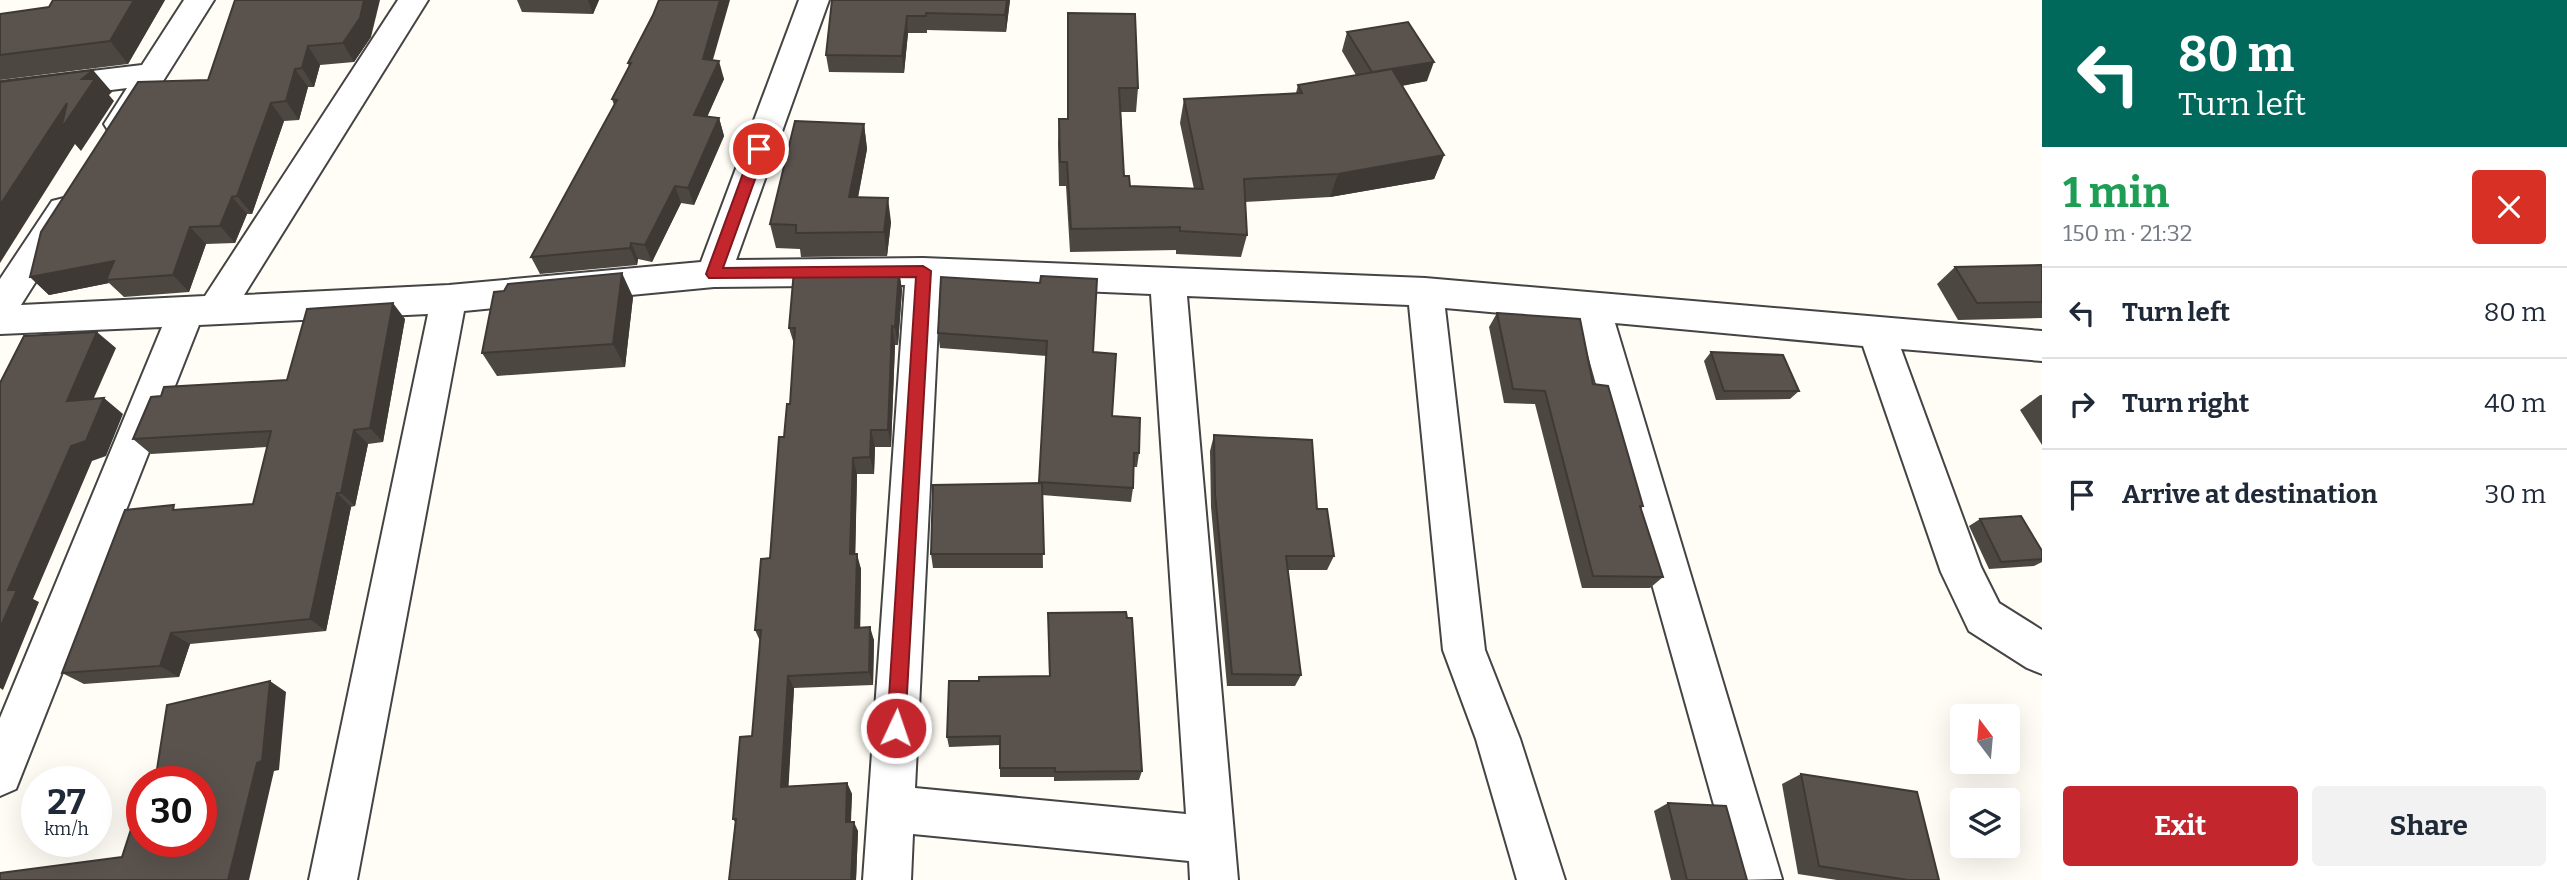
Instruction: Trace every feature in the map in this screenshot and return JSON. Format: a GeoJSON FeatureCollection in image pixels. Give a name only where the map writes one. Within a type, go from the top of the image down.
{"type":"FeatureCollection","features":[{"type":"Feature","properties":{"kind":"street"},"geometry":{"type":"LineString","coordinates":[[107,144],[199,0]]}},
{"type":"Feature","properties":{"kind":"street"},"geometry":{"type":"LineString","coordinates":[[0,773],[200,312],[413,0]]}},
{"type":"Feature","properties":{"kind":"street"},"geometry":{"type":"LineString","coordinates":[[714,274],[814,0]]}},
{"type":"Feature","properties":{"kind":"street"},"geometry":{"type":"LineString","coordinates":[[0,93],[152,74]]}},
{"type":"Feature","properties":{"kind":"street"},"geometry":{"type":"LineString","coordinates":[[0,308],[84,179]]}},
{"type":"Feature","properties":{"kind":"street"},"geometry":{"type":"LineString","coordinates":[[0,320],[449,299],[714,274],[923,271],[1425,292],[2042,346]]}},
{"type":"Feature","properties":{"kind":"street"},"geometry":{"type":"LineString","coordinates":[[887,880],[923,271]]}},
{"type":"Feature","properties":{"kind":"street"},"geometry":{"type":"LineString","coordinates":[[891,809],[1211,860],[1168,282]]}},
{"type":"Feature","properties":{"kind":"street"},"geometry":{"type":"LineString","coordinates":[[1425,292],[1464,650],[1498,738],[1541,880]]}},
{"type":"Feature","properties":{"kind":"street"},"geometry":{"type":"LineString","coordinates":[[333,880],[449,299]]}},
{"type":"Feature","properties":{"kind":"street"},"geometry":{"type":"LineString","coordinates":[[1593,308],[1762,880]]}},
{"type":"Feature","properties":{"kind":"street"},"geometry":{"type":"LineString","coordinates":[[1877,333],[1962,572],[1984,617],[2042,654]]}},
{"type":"Feature","properties":{"kind":"building"},"geometry":{"type":"Polygon","coordinates":[[[53,0],[134,0],[110,41],[0,55],[0,14],[49,7],[53,0]]]}},
{"type":"Feature","properties":{"kind":"building"},"geometry":{"type":"Polygon","coordinates":[[[235,0],[364,0],[360,18],[343,43],[308,46],[302,68],[295,69],[286,101],[271,103],[237,196],[232,197],[220,226],[190,227],[173,275],[106,280],[114,261],[30,277],[41,232],[138,82],[208,80],[235,0]]]}},
{"type":"Feature","properties":{"kind":"building"},"geometry":{"type":"Polygon","coordinates":[[[659,0],[720,0],[703,59],[719,61],[694,115],[719,118],[688,188],[675,186],[645,245],[631,243],[630,248],[531,257],[617,100],[612,99],[659,0]]]}},
{"type":"Feature","properties":{"kind":"building"},"geometry":{"type":"Polygon","coordinates":[[[832,0],[1007,0],[1005,15],[926,13],[926,16],[907,16],[902,56],[826,55],[832,0]]]}},
{"type":"Feature","properties":{"kind":"building"},"geometry":{"type":"Polygon","coordinates":[[[1068,13],[1135,14],[1138,88],[1119,88],[1124,176],[1129,176],[1130,186],[1203,189],[1184,99],[1302,93],[1298,85],[1392,69],[1444,155],[1338,174],[1244,179],[1247,235],[1180,231],[1180,227],[1071,229],[1067,162],[1060,162],[1059,119],[1068,119],[1068,13]]]}},
{"type":"Feature","properties":{"kind":"building"},"geometry":{"type":"Polygon","coordinates":[[[1408,22],[1434,62],[1372,72],[1347,32],[1408,22]]]}},
{"type":"Feature","properties":{"kind":"building"},"geometry":{"type":"Polygon","coordinates":[[[93,70],[82,79],[95,79],[61,129],[67,103],[0,205],[0,82],[93,70]]]}},
{"type":"Feature","properties":{"kind":"building"},"geometry":{"type":"Polygon","coordinates":[[[795,121],[864,124],[849,197],[888,198],[884,232],[796,233],[796,225],[770,224],[795,121]]]}},
{"type":"Feature","properties":{"kind":"building"},"geometry":{"type":"Polygon","coordinates":[[[2042,265],[2042,302],[1977,303],[1955,267],[2042,265]]]}},
{"type":"Feature","properties":{"kind":"building"},"geometry":{"type":"Polygon","coordinates":[[[794,270],[899,271],[895,327],[892,326],[888,430],[871,430],[870,457],[853,458],[850,554],[857,554],[855,628],[870,627],[869,672],[788,676],[781,787],[847,783],[846,822],[854,822],[851,880],[729,880],[736,819],[733,819],[740,737],[752,736],[761,630],[755,630],[761,559],[770,558],[779,437],[784,437],[787,404],[790,404],[795,328],[789,328],[794,270]]]}},
{"type":"Feature","properties":{"kind":"building"},"geometry":{"type":"Polygon","coordinates":[[[622,273],[613,344],[482,353],[494,292],[504,291],[508,284],[622,273]]]}},
{"type":"Feature","properties":{"kind":"building"},"geometry":{"type":"Polygon","coordinates":[[[1041,276],[1097,279],[1093,352],[1116,354],[1112,416],[1140,418],[1139,453],[1134,453],[1133,488],[1039,482],[1047,341],[938,333],[941,277],[1040,283],[1041,276]]]}},
{"type":"Feature","properties":{"kind":"building"},"geometry":{"type":"Polygon","coordinates":[[[393,303],[370,428],[354,430],[341,493],[337,493],[310,619],[171,633],[160,666],[62,673],[125,510],[174,505],[173,510],[253,504],[271,431],[133,439],[151,397],[161,396],[164,387],[287,380],[307,309],[393,303]]]}},
{"type":"Feature","properties":{"kind":"building"},"geometry":{"type":"Polygon","coordinates":[[[1497,313],[1580,319],[1593,384],[1608,386],[1643,506],[1640,506],[1663,577],[1593,576],[1545,391],[1513,389],[1497,313]]]}},
{"type":"Feature","properties":{"kind":"building"},"geometry":{"type":"Polygon","coordinates":[[[97,332],[67,401],[104,398],[86,441],[71,446],[8,590],[17,590],[0,628],[0,383],[24,336],[97,332]]]}},
{"type":"Feature","properties":{"kind":"building"},"geometry":{"type":"Polygon","coordinates":[[[1711,352],[1783,355],[1799,391],[1724,391],[1711,352]]]}},
{"type":"Feature","properties":{"kind":"building"},"geometry":{"type":"Polygon","coordinates":[[[1214,435],[1312,440],[1317,509],[1327,509],[1334,556],[1286,556],[1301,675],[1232,674],[1215,493],[1214,435]]]}},
{"type":"Feature","properties":{"kind":"building"},"geometry":{"type":"Polygon","coordinates":[[[1042,483],[1044,554],[931,554],[933,485],[1042,483]]]}},
{"type":"Feature","properties":{"kind":"building"},"geometry":{"type":"Polygon","coordinates":[[[2021,516],[2042,551],[2042,559],[2001,562],[1980,519],[2021,516]]]}},
{"type":"Feature","properties":{"kind":"building"},"geometry":{"type":"Polygon","coordinates":[[[1126,612],[1127,618],[1132,618],[1142,771],[1055,772],[1055,768],[1000,768],[1000,736],[947,737],[949,681],[979,681],[979,677],[1050,676],[1048,613],[1126,612]]]}},
{"type":"Feature","properties":{"kind":"building"},"geometry":{"type":"Polygon","coordinates":[[[270,681],[262,761],[257,763],[228,880],[0,880],[0,873],[122,857],[126,845],[126,857],[217,857],[217,766],[157,766],[167,705],[270,681]]]}},
{"type":"Feature","properties":{"kind":"building"},"geometry":{"type":"Polygon","coordinates":[[[1801,774],[1917,792],[1939,880],[1908,880],[1819,866],[1801,774]]]}},
{"type":"Feature","properties":{"kind":"building"},"geometry":{"type":"Polygon","coordinates":[[[1668,803],[1726,806],[1747,880],[1687,880],[1668,803]]]}},
{"type":"Feature","properties":{"kind":"route"},"geometry":{"type":"LineString","coordinates":[[759,149],[714,274],[923,271],[896,728]]}}]}
